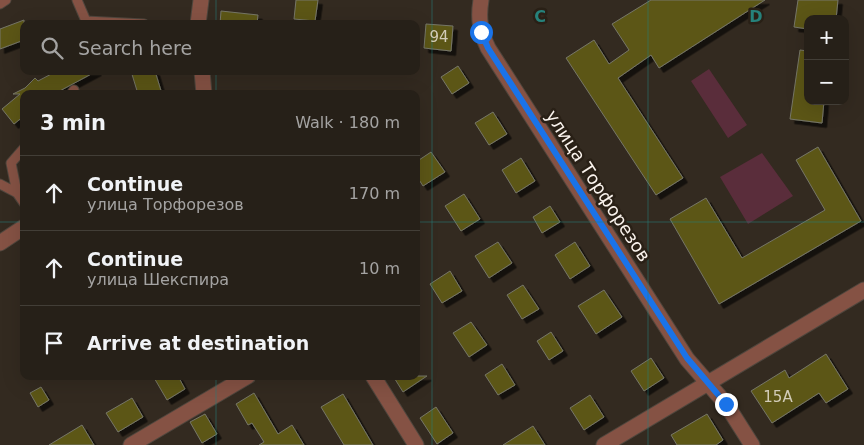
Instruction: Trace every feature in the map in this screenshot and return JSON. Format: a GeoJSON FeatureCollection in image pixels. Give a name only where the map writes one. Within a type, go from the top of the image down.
{"type":"FeatureCollection","features":[{"type":"Feature","properties":{"kind":"street"},"geometry":{"type":"LineString","coordinates":[[198,20],[201,0]]}},
{"type":"Feature","properties":{"kind":"street","name":"улица Торфорезов"},"geometry":{"type":"LineString","coordinates":[[481,0],[479,15],[481,32],[488,48],[687,358],[726,404],[752,445]]}},
{"type":"Feature","properties":{"kind":"street"},"geometry":{"type":"LineString","coordinates":[[202,75],[204,90]]}},
{"type":"Feature","properties":{"kind":"street"},"geometry":{"type":"LineString","coordinates":[[0,243],[20,230]]}},
{"type":"Feature","properties":{"kind":"street"},"geometry":{"type":"LineString","coordinates":[[604,445],[864,290]]}},
{"type":"Feature","properties":{"kind":"street"},"geometry":{"type":"LineString","coordinates":[[131,445],[241,380]]}},
{"type":"Feature","properties":{"kind":"street"},"geometry":{"type":"LineString","coordinates":[[375,380],[416,445]]}},
{"type":"Feature","properties":{"kind":"lane"},"geometry":{"type":"LineString","coordinates":[[0,4],[6,0]]}},
{"type":"Feature","properties":{"kind":"lane"},"geometry":{"type":"LineString","coordinates":[[77,0],[86,20]]}},
{"type":"Feature","properties":{"kind":"lane"},"geometry":{"type":"LineString","coordinates":[[20,152],[10,162],[17,193],[20,197]]}},
{"type":"Feature","properties":{"kind":"lane"},"geometry":{"type":"LineString","coordinates":[[0,184],[17,193]]}},
{"type":"Feature","properties":{"kind":"shaded area"},"geometry":{"type":"Polygon","coordinates":[[[709,69],[747,125],[728,138],[691,81],[709,69]]]}},
{"type":"Feature","properties":{"kind":"shaded area"},"geometry":{"type":"Polygon","coordinates":[[[762,153],[793,196],[748,224],[720,177],[762,153]]]}},
{"type":"Feature","properties":{"kind":"building"},"geometry":{"type":"Polygon","coordinates":[[[296,0],[318,0],[315,20],[294,19],[296,0]]]}},
{"type":"Feature","properties":{"kind":"building"},"geometry":{"type":"Polygon","coordinates":[[[651,0],[765,0],[659,68],[651,55],[618,78],[683,178],[656,195],[566,58],[594,40],[609,64],[629,50],[612,24],[651,0]]]}},
{"type":"Feature","properties":{"kind":"building"},"geometry":{"type":"Polygon","coordinates":[[[798,0],[838,0],[836,15],[804,15],[804,28],[794,27],[798,0]]]}},
{"type":"Feature","properties":{"kind":"building"},"geometry":{"type":"Polygon","coordinates":[[[221,11],[258,15],[257,20],[220,20],[221,11]]]}},
{"type":"Feature","properties":{"kind":"building"},"geometry":{"type":"Polygon","coordinates":[[[20,22],[20,42],[0,49],[0,29],[20,22]]]}},
{"type":"Feature","properties":{"kind":"building"},"geometry":{"type":"Polygon","coordinates":[[[426,24],[453,26],[451,51],[424,48],[426,24]]]}},
{"type":"Feature","properties":{"kind":"building"},"geometry":{"type":"Polygon","coordinates":[[[800,50],[804,50],[804,105],[824,105],[822,123],[790,119],[800,50]]]}},
{"type":"Feature","properties":{"kind":"building"},"geometry":{"type":"Polygon","coordinates":[[[458,66],[469,83],[452,94],[441,77],[458,66]]]}},
{"type":"Feature","properties":{"kind":"building"},"geometry":{"type":"Polygon","coordinates":[[[49,75],[90,75],[61,90],[21,90],[35,78],[38,81],[49,75]]]}},
{"type":"Feature","properties":{"kind":"building"},"geometry":{"type":"Polygon","coordinates":[[[132,75],[156,75],[161,90],[137,90],[132,75]]]}},
{"type":"Feature","properties":{"kind":"building"},"geometry":{"type":"Polygon","coordinates":[[[20,94],[20,119],[14,124],[2,109],[20,94]]]}},
{"type":"Feature","properties":{"kind":"building"},"geometry":{"type":"Polygon","coordinates":[[[493,112],[507,134],[489,145],[475,123],[493,112]]]}},
{"type":"Feature","properties":{"kind":"building"},"geometry":{"type":"Polygon","coordinates":[[[818,147],[861,221],[719,304],[670,219],[706,198],[742,258],[825,210],[796,160],[818,147]]]}},
{"type":"Feature","properties":{"kind":"building"},"geometry":{"type":"Polygon","coordinates":[[[431,152],[445,172],[423,186],[420,181],[420,159],[431,152]]]}},
{"type":"Feature","properties":{"kind":"building"},"geometry":{"type":"Polygon","coordinates":[[[521,158],[535,181],[516,193],[502,170],[521,158]]]}},
{"type":"Feature","properties":{"kind":"building"},"geometry":{"type":"Polygon","coordinates":[[[464,194],[480,219],[461,231],[445,206],[464,194]]]}},
{"type":"Feature","properties":{"kind":"building"},"geometry":{"type":"Polygon","coordinates":[[[550,206],[560,222],[542,233],[533,217],[550,206]]]}},
{"type":"Feature","properties":{"kind":"building"},"geometry":{"type":"Polygon","coordinates":[[[498,242],[512,263],[489,278],[475,256],[498,242]]]}},
{"type":"Feature","properties":{"kind":"building"},"geometry":{"type":"Polygon","coordinates":[[[575,242],[590,266],[570,279],[555,255],[575,242]]]}},
{"type":"Feature","properties":{"kind":"building"},"geometry":{"type":"Polygon","coordinates":[[[450,271],[462,291],[442,303],[430,284],[450,271]]]}},
{"type":"Feature","properties":{"kind":"building"},"geometry":{"type":"Polygon","coordinates":[[[523,285],[539,309],[522,319],[507,295],[523,285]]]}},
{"type":"Feature","properties":{"kind":"building"},"geometry":{"type":"Polygon","coordinates":[[[604,290],[622,317],[596,334],[578,306],[604,290]]]}},
{"type":"Feature","properties":{"kind":"building"},"geometry":{"type":"Polygon","coordinates":[[[471,322],[487,345],[469,357],[453,333],[471,322]]]}},
{"type":"Feature","properties":{"kind":"building"},"geometry":{"type":"Polygon","coordinates":[[[551,332],[563,351],[549,360],[537,341],[551,332]]]}},
{"type":"Feature","properties":{"kind":"building"},"geometry":{"type":"Polygon","coordinates":[[[826,354],[848,389],[826,403],[819,393],[772,423],[751,391],[785,370],[789,378],[826,354]]]}},
{"type":"Feature","properties":{"kind":"building"},"geometry":{"type":"Polygon","coordinates":[[[651,358],[664,378],[644,391],[631,371],[651,358]]]}},
{"type":"Feature","properties":{"kind":"building"},"geometry":{"type":"Polygon","coordinates":[[[502,364],[515,385],[498,395],[485,375],[502,364]]]}},
{"type":"Feature","properties":{"kind":"building"},"geometry":{"type":"Polygon","coordinates":[[[420,376],[427,376],[403,392],[396,380],[420,380],[420,376]]]}},
{"type":"Feature","properties":{"kind":"building"},"geometry":{"type":"Polygon","coordinates":[[[155,380],[180,380],[185,389],[167,400],[155,380]]]}},
{"type":"Feature","properties":{"kind":"building"},"geometry":{"type":"Polygon","coordinates":[[[41,387],[49,400],[38,407],[30,393],[41,387]]]}},
{"type":"Feature","properties":{"kind":"building"},"geometry":{"type":"Polygon","coordinates":[[[254,393],[278,434],[292,425],[304,445],[259,445],[264,442],[252,423],[248,425],[236,404],[254,393]]]}},
{"type":"Feature","properties":{"kind":"building"},"geometry":{"type":"Polygon","coordinates":[[[343,394],[373,445],[344,445],[321,407],[343,394]]]}},
{"type":"Feature","properties":{"kind":"building"},"geometry":{"type":"Polygon","coordinates":[[[590,395],[604,417],[584,430],[570,408],[590,395]]]}},
{"type":"Feature","properties":{"kind":"building"},"geometry":{"type":"Polygon","coordinates":[[[132,398],[143,417],[118,432],[106,413],[132,398]]]}},
{"type":"Feature","properties":{"kind":"building"},"geometry":{"type":"Polygon","coordinates":[[[436,407],[453,433],[437,444],[420,418],[436,407]]]}},
{"type":"Feature","properties":{"kind":"building"},"geometry":{"type":"Polygon","coordinates":[[[205,414],[217,434],[202,443],[190,422],[205,414]]]}},
{"type":"Feature","properties":{"kind":"building"},"geometry":{"type":"Polygon","coordinates":[[[707,414],[723,440],[716,445],[677,445],[671,435],[707,414]]]}},
{"type":"Feature","properties":{"kind":"building"},"geometry":{"type":"Polygon","coordinates":[[[82,425],[94,445],[49,445],[82,425]]]}},
{"type":"Feature","properties":{"kind":"building"},"geometry":{"type":"Polygon","coordinates":[[[533,426],[545,445],[503,445],[533,426]]]}},
{"type":"Feature","properties":{"kind":"route"},"geometry":{"type":"LineString","coordinates":[[481,32],[488,48],[687,358],[726,404]]}}]}
